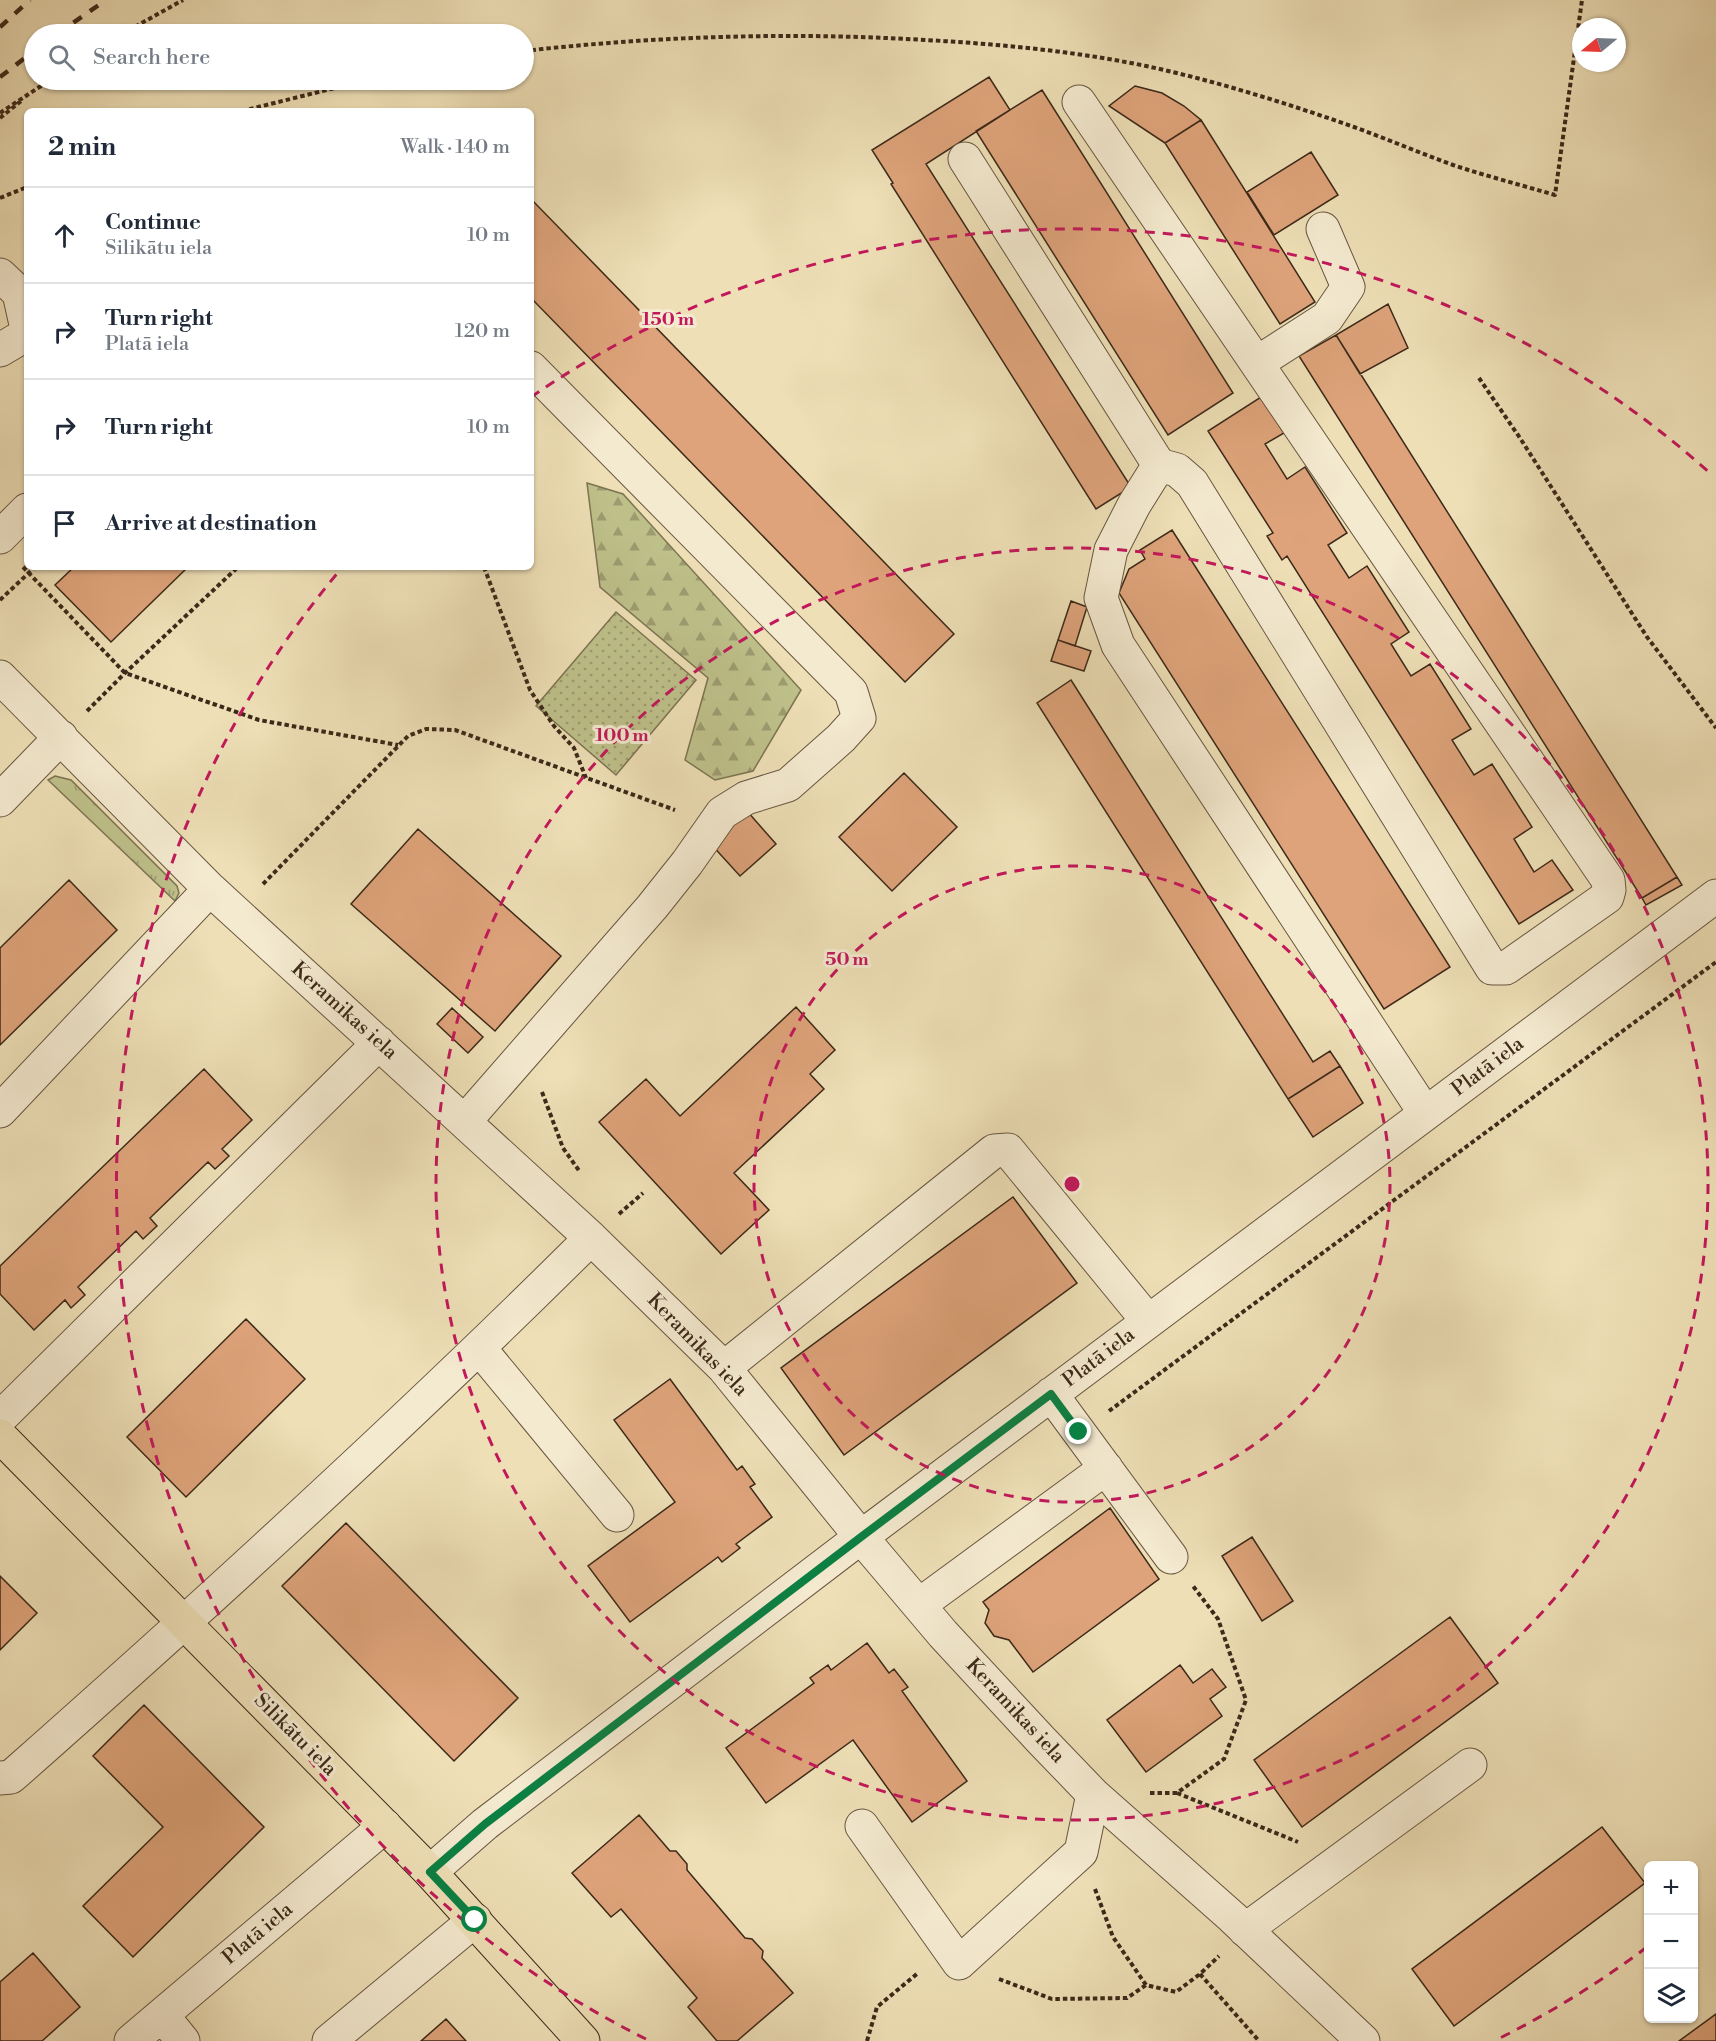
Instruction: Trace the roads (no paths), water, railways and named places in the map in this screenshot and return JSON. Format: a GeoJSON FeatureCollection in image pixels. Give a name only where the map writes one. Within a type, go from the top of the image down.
{"type":"FeatureCollection","features":[{"type":"Feature","properties":{"kind":"main road","name":"Silikātu iela"},"geometry":{"type":"LineString","coordinates":[[0,1436],[430,1872],[583,2041]]}},
{"type":"Feature","properties":{"kind":"street"},"geometry":{"type":"LineString","coordinates":[[965,159],[1159,465],[1177,470],[1192,483],[1492,968],[1506,968],[1607,897],[1608,880],[1079,102]]}},
{"type":"Feature","properties":{"kind":"street"},"geometry":{"type":"LineString","coordinates":[[1257,363],[1327,318],[1348,287],[1323,229]]}},
{"type":"Feature","properties":{"kind":"street"},"geometry":{"type":"LineString","coordinates":[[0,275],[19,293],[24,316]]}},
{"type":"Feature","properties":{"kind":"street"},"geometry":{"type":"LineString","coordinates":[[0,350],[24,336]]}},
{"type":"Feature","properties":{"kind":"street"},"geometry":{"type":"LineString","coordinates":[[465,1121],[652,907],[697,873],[722,813],[746,798],[789,785],[841,738],[859,717],[851,692],[534,371]]}},
{"type":"Feature","properties":{"kind":"street"},"geometry":{"type":"LineString","coordinates":[[1159,465],[1134,505],[1111,550],[1101,598],[1118,645],[1425,1113]]}},
{"type":"Feature","properties":{"kind":"street"},"geometry":{"type":"LineString","coordinates":[[0,537],[24,513]]}},
{"type":"Feature","properties":{"kind":"street","name":"Keramikas iela"},"geometry":{"type":"LineString","coordinates":[[0,677],[210,889],[591,1238],[724,1368],[943,1634],[1093,1794],[1245,1929],[1363,2041]]}},
{"type":"Feature","properties":{"kind":"street"},"geometry":{"type":"LineString","coordinates":[[0,800],[61,737]]}},
{"type":"Feature","properties":{"kind":"street"},"geometry":{"type":"LineString","coordinates":[[0,1111],[210,889]]}},
{"type":"Feature","properties":{"kind":"street","name":"Platā iela"},"geometry":{"type":"LineString","coordinates":[[430,1872],[485,1824],[861,1537],[1716,896]]}},
{"type":"Feature","properties":{"kind":"street"},"geometry":{"type":"LineString","coordinates":[[0,1418],[379,1043]]}},
{"type":"Feature","properties":{"kind":"street"},"geometry":{"type":"LineString","coordinates":[[724,1368],[994,1151],[1001,1149],[1008,1150],[1148,1322]]}},
{"type":"Feature","properties":{"kind":"street"},"geometry":{"type":"LineString","coordinates":[[4,1786],[184,1623],[480,1348],[591,1238]]}},
{"type":"Feature","properties":{"kind":"street"},"geometry":{"type":"LineString","coordinates":[[480,1348],[617,1515]]}},
{"type":"Feature","properties":{"kind":"street"},"geometry":{"type":"LineString","coordinates":[[1051,1394],[1171,1557]]}},
{"type":"Feature","properties":{"kind":"street"},"geometry":{"type":"LineString","coordinates":[[919,1605],[1106,1468]]}},
{"type":"Feature","properties":{"kind":"street"},"geometry":{"type":"LineString","coordinates":[[1245,1929],[1470,1765]]}},
{"type":"Feature","properties":{"kind":"street"},"geometry":{"type":"LineString","coordinates":[[862,1826],[959,1963],[1082,1852],[1093,1794]]}},
{"type":"Feature","properties":{"kind":"street","name":"Platā iela"},"geometry":{"type":"LineString","coordinates":[[131,2041],[385,1826]]}},
{"type":"Feature","properties":{"kind":"street"},"geometry":{"type":"LineString","coordinates":[[329,2041],[475,1920]]}},
{"type":"Feature","properties":{"kind":"street"},"geometry":{"type":"LineString","coordinates":[[162,2014],[183,2041]]}},
{"type":"Feature","properties":{"kind":"railway"},"geometry":{"type":"LineString","coordinates":[[0,27],[30,0]]}},
{"type":"Feature","properties":{"kind":"railway"},"geometry":{"type":"LineString","coordinates":[[71,24],[106,0]]}},
{"type":"Feature","properties":{"kind":"railway"},"geometry":{"type":"LineString","coordinates":[[0,77],[24,59]]}}]}
